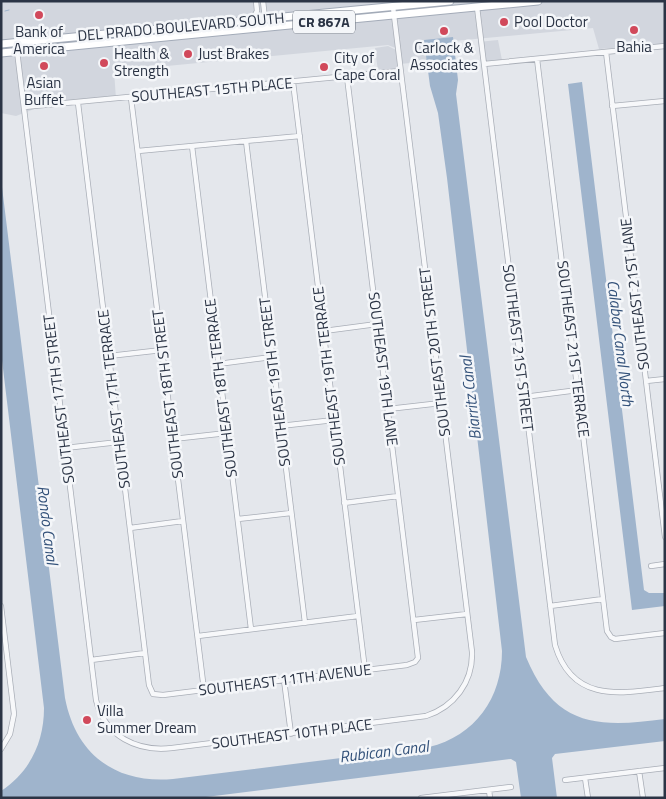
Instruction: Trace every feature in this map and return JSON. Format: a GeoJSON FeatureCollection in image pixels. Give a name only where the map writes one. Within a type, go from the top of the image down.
{"type":"FeatureCollection","features":[{"type":"Feature","properties":{"kind":"main road","name":"DEL PRADO BOULEVARD SOUTH"},"geometry":{"type":"LineString","coordinates":[[1,44],[450,1]]}},
{"type":"Feature","properties":{"kind":"main road"},"geometry":{"type":"LineString","coordinates":[[477,7],[482,2],[490,1]]}},
{"type":"Feature","properties":{"kind":"main road","name":"DEL PRADO BOULEVARD SOUTH"},"geometry":{"type":"LineString","coordinates":[[1,53],[538,1]]}},
{"type":"Feature","properties":{"kind":"main road"},"geometry":{"type":"LineString","coordinates":[[208,33],[223,28],[258,24],[265,19]]}},
{"type":"Feature","properties":{"kind":"main road"},"geometry":{"type":"LineString","coordinates":[[18,51],[25,46],[49,43],[67,38]]}},
{"type":"Feature","properties":{"kind":"main road"},"geometry":{"type":"LineString","coordinates":[[1,49],[9,48],[16,43]]}},
{"type":"Feature","properties":{"kind":"street"},"geometry":{"type":"LineString","coordinates":[[251,20],[257,14],[256,1]]}},
{"type":"Feature","properties":{"kind":"street"},"geometry":{"type":"LineString","coordinates":[[263,1],[265,19]]}},
{"type":"Feature","properties":{"kind":"street","name":"SOUTHEAST 20TH STREET"},"geometry":{"type":"LineString","coordinates":[[393,7],[472,663],[467,680],[458,695]]}},
{"type":"Feature","properties":{"kind":"street","name":"SOUTHEAST 21ST STREET"},"geometry":{"type":"LineString","coordinates":[[477,7],[557,652],[568,670],[578,681],[594,689],[610,693],[665,688]]}},
{"type":"Feature","properties":{"kind":"street"},"geometry":{"type":"LineString","coordinates":[[484,64],[665,46]]}},
{"type":"Feature","properties":{"kind":"street","name":"SOUTHEAST 17TH STREET"},"geometry":{"type":"LineString","coordinates":[[18,51],[91,660],[100,711],[110,728],[122,738]]}},
{"type":"Feature","properties":{"kind":"street","name":"SOUTHEAST 21ST LANE"},"geometry":{"type":"LineString","coordinates":[[606,52],[665,537]]}},
{"type":"Feature","properties":{"kind":"street","name":"SOUTHEAST 21ST TERRACE"},"geometry":{"type":"LineString","coordinates":[[537,59],[607,631],[611,637],[618,639],[665,633]]}},
{"type":"Feature","properties":{"kind":"street","name":"SOUTHEAST 15TH PLACE"},"geometry":{"type":"LineString","coordinates":[[24,107],[400,71]]}},
{"type":"Feature","properties":{"kind":"street","name":"SOUTHEAST 19TH LANE"},"geometry":{"type":"LineString","coordinates":[[347,77],[418,653],[416,661]]}},
{"type":"Feature","properties":{"kind":"street","name":"SOUTHEAST 19TH TERRACE"},"geometry":{"type":"LineString","coordinates":[[293,82],[365,670]]}},
{"type":"Feature","properties":{"kind":"street","name":"SOUTHEAST 18TH STREET"},"geometry":{"type":"LineString","coordinates":[[131,98],[204,690]]}},
{"type":"Feature","properties":{"kind":"street"},"geometry":{"type":"LineString","coordinates":[[612,106],[665,101]]}},
{"type":"Feature","properties":{"kind":"street","name":"SOUTHEAST 17TH TERRACE"},"geometry":{"type":"LineString","coordinates":[[78,103],[149,687],[154,694]]}},
{"type":"Feature","properties":{"kind":"street"},"geometry":{"type":"LineString","coordinates":[[138,151],[300,136]]}},
{"type":"Feature","properties":{"kind":"street","name":"SOUTHEAST 19TH STREET"},"geometry":{"type":"LineString","coordinates":[[246,141],[305,623]]}},
{"type":"Feature","properties":{"kind":"street","name":"SOUTHEAST 18TH TERRACE"},"geometry":{"type":"LineString","coordinates":[[192,146],[251,629]]}},
{"type":"Feature","properties":{"kind":"street"},"geometry":{"type":"LineString","coordinates":[[324,331],[377,324]]}},
{"type":"Feature","properties":{"kind":"street"},"geometry":{"type":"LineString","coordinates":[[109,356],[162,350]]}},
{"type":"Feature","properties":{"kind":"street"},"geometry":{"type":"LineString","coordinates":[[218,364],[272,357]]}},
{"type":"Feature","properties":{"kind":"street"},"geometry":{"type":"LineString","coordinates":[[646,381],[665,379]]}},
{"type":"Feature","properties":{"kind":"street"},"geometry":{"type":"LineString","coordinates":[[524,396],[578,390]]}},
{"type":"Feature","properties":{"kind":"street"},"geometry":{"type":"LineString","coordinates":[[388,409],[441,403]]}},
{"type":"Feature","properties":{"kind":"street"},"geometry":{"type":"LineString","coordinates":[[280,426],[334,420]]}},
{"type":"Feature","properties":{"kind":"street"},"geometry":{"type":"LineString","coordinates":[[173,439],[227,433]]}},
{"type":"Feature","properties":{"kind":"street"},"geometry":{"type":"LineString","coordinates":[[65,448],[119,442]]}},
{"type":"Feature","properties":{"kind":"street"},"geometry":{"type":"LineString","coordinates":[[344,503],[398,496]]}},
{"type":"Feature","properties":{"kind":"street"},"geometry":{"type":"LineString","coordinates":[[238,519],[291,512]]}},
{"type":"Feature","properties":{"kind":"street"},"geometry":{"type":"LineString","coordinates":[[130,528],[183,521]]}},
{"type":"Feature","properties":{"kind":"street"},"geometry":{"type":"LineString","coordinates":[[651,566],[665,564]]}},
{"type":"Feature","properties":{"kind":"street"},"geometry":{"type":"LineString","coordinates":[[550,606],[603,599]]}},
{"type":"Feature","properties":{"kind":"street"},"geometry":{"type":"LineString","coordinates":[[1,606],[13,719],[10,734],[2,748]]}},
{"type":"Feature","properties":{"kind":"street"},"geometry":{"type":"LineString","coordinates":[[414,620],[467,614]]}},
{"type":"Feature","properties":{"kind":"street"},"geometry":{"type":"LineString","coordinates":[[198,636],[358,616]]}},
{"type":"Feature","properties":{"kind":"street"},"geometry":{"type":"LineString","coordinates":[[91,660],[145,653]]}},
{"type":"Feature","properties":{"kind":"street","name":"SOUTHEAST 11TH AVENUE"},"geometry":{"type":"LineString","coordinates":[[154,694],[204,690],[365,670],[409,664],[416,661]]}},
{"type":"Feature","properties":{"kind":"street"},"geometry":{"type":"LineString","coordinates":[[1,672],[9,671]]}},
{"type":"Feature","properties":{"kind":"street"},"geometry":{"type":"LineString","coordinates":[[284,680],[291,734]]}},
{"type":"Feature","properties":{"kind":"street","name":"SOUTHEAST 10TH PLACE"},"geometry":{"type":"LineString","coordinates":[[122,738],[142,748],[161,750],[291,734],[423,717],[442,710],[458,695]]}},
{"type":"Feature","properties":{"kind":"street"},"geometry":{"type":"LineString","coordinates":[[565,780],[665,768]]}},
{"type":"Feature","properties":{"kind":"street"},"geometry":{"type":"LineString","coordinates":[[639,771],[643,798]]}},
{"type":"Feature","properties":{"kind":"street"},"geometry":{"type":"LineString","coordinates":[[585,778],[588,798]]}},
{"type":"Feature","properties":{"kind":"street"},"geometry":{"type":"LineString","coordinates":[[421,798],[511,787]]}},
{"type":"Feature","properties":{"kind":"street"},"geometry":{"type":"LineString","coordinates":[[489,790],[490,798]]}},
{"type":"Feature","properties":{"kind":"shaded area"},"geometry":{"type":"Polygon","coordinates":[[[1,1],[665,1],[665,44],[599,49],[593,28],[432,43],[431,61],[400,64],[398,49],[388,45],[114,71],[116,99],[42,106],[16,116],[1,113],[1,1]]]}},
{"type":"Feature","properties":{"kind":"shaded area"},"geometry":{"type":"Polygon","coordinates":[[[498,40],[502,60],[481,63],[478,42],[498,40]]]}},
{"type":"Feature","properties":{"kind":"shaded area"},"geometry":{"type":"Polygon","coordinates":[[[388,46],[396,50],[399,69],[378,71],[375,48],[388,46]]]}},
{"type":"Feature","properties":{"kind":"water"},"geometry":{"type":"Polygon","coordinates":[[[453,37],[458,80],[456,94],[526,657],[538,680],[551,697],[565,710],[581,718],[599,722],[641,722],[665,719],[665,741],[555,754],[552,758],[557,798],[521,798],[516,762],[511,759],[198,798],[1,798],[1,791],[20,775],[33,755],[41,733],[44,708],[1,352],[1,179],[65,698],[70,718],[78,735],[89,750],[102,762],[117,771],[152,779],[173,779],[429,747],[445,742],[460,734],[483,712],[491,699],[501,668],[502,651],[447,178],[438,113],[430,86],[424,40],[453,37]]]}},
{"type":"Feature","properties":{"kind":"water"},"geometry":{"type":"Polygon","coordinates":[[[582,82],[644,590],[649,593],[665,593],[665,606],[632,610],[568,84],[582,82]]]}},
{"type":"Feature","properties":{"kind":"waterway"},"geometry":{"type":"LineString","coordinates":[[5,11],[9,10]]}},
{"type":"Feature","properties":{"kind":"place","name":"Bank of America"},"geometry":{"type":"Point","coordinates":[39,15]}},
{"type":"Feature","properties":{"kind":"place","name":"Pool Doctor"},"geometry":{"type":"Point","coordinates":[504,22]}},
{"type":"Feature","properties":{"kind":"place","name":"Bahia"},"geometry":{"type":"Point","coordinates":[634,30]}},
{"type":"Feature","properties":{"kind":"place","name":"Carlock & Associates"},"geometry":{"type":"Point","coordinates":[444,31]}},
{"type":"Feature","properties":{"kind":"place","name":"Just Brakes"},"geometry":{"type":"Point","coordinates":[188,54]}},
{"type":"Feature","properties":{"kind":"place","name":"Health & Strength"},"geometry":{"type":"Point","coordinates":[104,63]}},
{"type":"Feature","properties":{"kind":"place","name":"Asian Buffet"},"geometry":{"type":"Point","coordinates":[44,66]}},
{"type":"Feature","properties":{"kind":"place","name":"City of Cape Coral"},"geometry":{"type":"Point","coordinates":[324,67]}},
{"type":"Feature","properties":{"kind":"place","name":"Villa Summer Dream"},"geometry":{"type":"Point","coordinates":[87,720]}},
{"type":"Feature","properties":{"kind":"water label","name":"Calabar Canal North"},"geometry":{"type":"Point","coordinates":[621,343]}},
{"type":"Feature","properties":{"kind":"water label","name":"Biarritz Canal"},"geometry":{"type":"Point","coordinates":[470,398]}},
{"type":"Feature","properties":{"kind":"water label","name":"Rondo Canal"},"geometry":{"type":"Point","coordinates":[48,525]}},
{"type":"Feature","properties":{"kind":"water label","name":"Rubican Canal"},"geometry":{"type":"Point","coordinates":[384,751]}}]}
